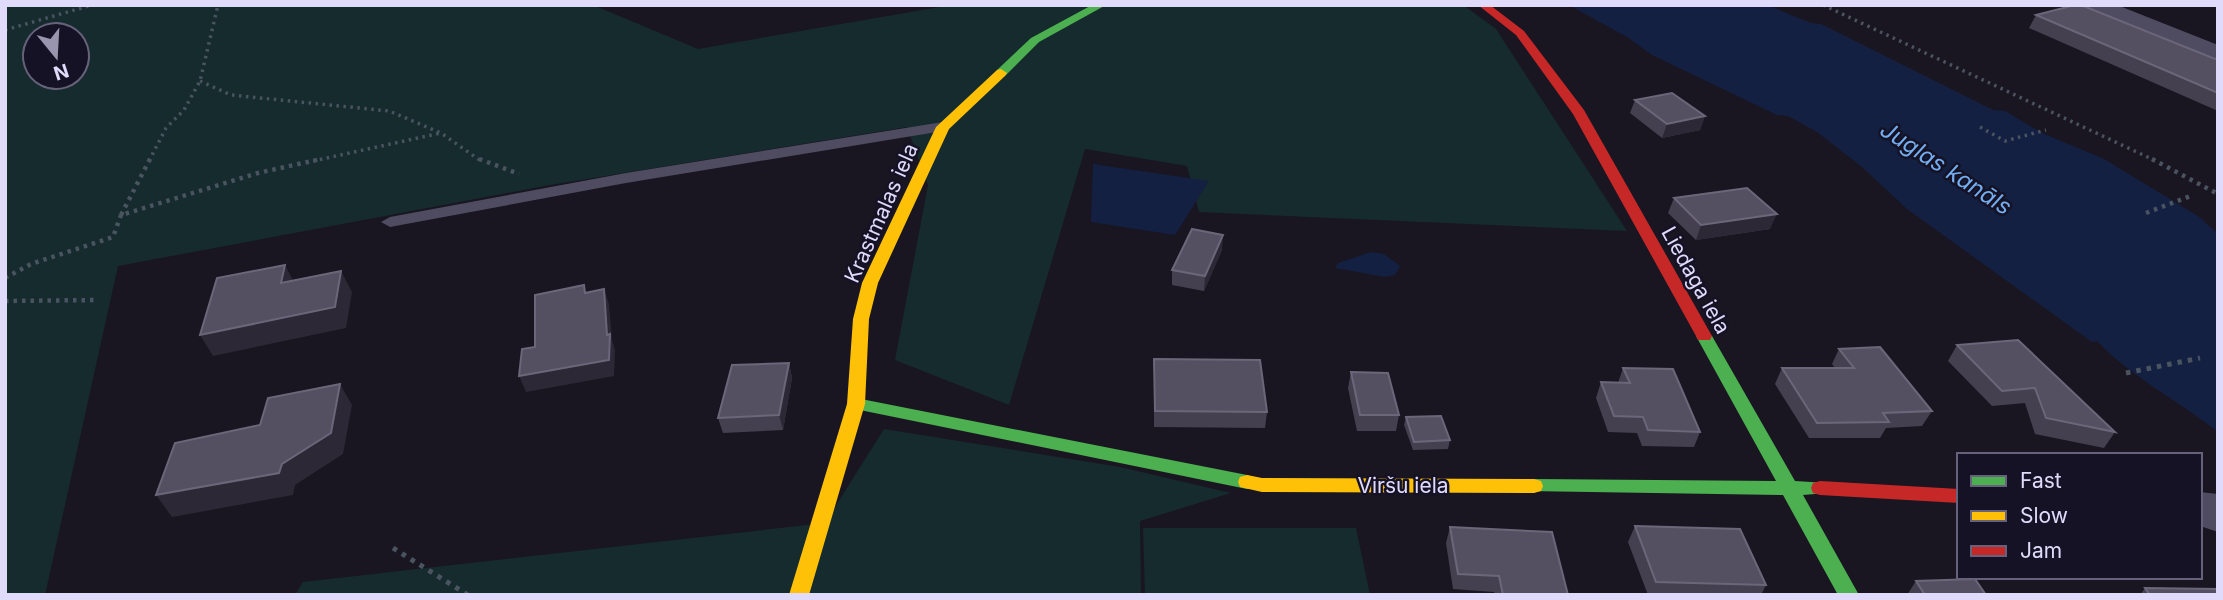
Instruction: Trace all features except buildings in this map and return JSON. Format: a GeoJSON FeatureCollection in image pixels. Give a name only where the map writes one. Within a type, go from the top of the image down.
{"type":"FeatureCollection","features":[{"type":"Feature","properties":{"kind":"street","name":"Krastmalas iela"},"geometry":{"type":"LineString","coordinates":[[799,595],[856,404],[861,319],[870,283],[943,127],[1035,40],[1101,5]]}},
{"type":"Feature","properties":{"kind":"street","name":"Liedaga iela"},"geometry":{"type":"LineString","coordinates":[[1483,5],[1520,33],[1579,113],[1849,595]]}},
{"type":"Feature","properties":{"kind":"street"},"geometry":{"type":"LineString","coordinates":[[2093,5],[2218,55]]}},
{"type":"Feature","properties":{"kind":"street","name":"Viršu iela"},"geometry":{"type":"LineString","coordinates":[[856,404],[1262,485],[1789,486],[1957,496]]}},
{"type":"Feature","properties":{"kind":"lane"},"geometry":{"type":"LineString","coordinates":[[390,222],[626,178],[943,127]]}},
{"type":"Feature","properties":{"kind":"path"},"geometry":{"type":"LineString","coordinates":[[5,30],[92,5]]}},
{"type":"Feature","properties":{"kind":"path"},"geometry":{"type":"LineString","coordinates":[[5,278],[31,264],[113,237],[121,215],[166,128],[184,110],[200,81],[218,5]]}},
{"type":"Feature","properties":{"kind":"path"},"geometry":{"type":"LineString","coordinates":[[1823,5],[2170,168],[2218,194]]}},
{"type":"Feature","properties":{"kind":"path"},"geometry":{"type":"LineString","coordinates":[[200,81],[231,95],[389,111],[441,132],[484,163],[524,176]]}},
{"type":"Feature","properties":{"kind":"path"},"geometry":{"type":"LineString","coordinates":[[1980,127],[2005,141],[2046,130]]}},
{"type":"Feature","properties":{"kind":"path"},"geometry":{"type":"LineString","coordinates":[[121,215],[258,173],[441,132]]}},
{"type":"Feature","properties":{"kind":"path"},"geometry":{"type":"LineString","coordinates":[[2146,213],[2193,195]]}},
{"type":"Feature","properties":{"kind":"path"},"geometry":{"type":"LineString","coordinates":[[5,301],[98,300]]}},
{"type":"Feature","properties":{"kind":"path"},"geometry":{"type":"LineString","coordinates":[[2126,373],[2200,358]]}},
{"type":"Feature","properties":{"kind":"path"},"geometry":{"type":"LineString","coordinates":[[393,548],[468,595]]}},
{"type":"Feature","properties":{"kind":"green space"},"geometry":{"type":"Polygon","coordinates":[[[5,5],[593,5],[698,49],[951,5],[1463,5],[1496,29],[1627,231],[1199,212],[1187,166],[1085,149],[1009,405],[895,360],[928,185],[907,127],[550,185],[118,266],[45,595],[5,595],[5,5]]]}},
{"type":"Feature","properties":{"kind":"green space"},"geometry":{"type":"Polygon","coordinates":[[[884,429],[1120,467],[1231,493],[1140,521],[1141,595],[295,595],[303,582],[825,523],[884,429]]]}},
{"type":"Feature","properties":{"kind":"green space"},"geometry":{"type":"Polygon","coordinates":[[[1143,528],[1356,528],[1370,595],[1145,595],[1143,528]]]}},
{"type":"Feature","properties":{"kind":"water","name":"Juglas kanāls"},"geometry":{"type":"Polygon","coordinates":[[[1569,5],[1767,5],[1811,23],[1821,24],[1993,110],[2005,111],[2042,133],[2104,159],[2198,216],[2218,234],[2218,432],[2140,378],[2097,341],[2092,342],[1907,209],[1862,167],[1817,132],[1788,116],[1777,115],[1652,55],[1627,37],[1569,5]]]}},
{"type":"Feature","properties":{"kind":"water"},"geometry":{"type":"Polygon","coordinates":[[[1093,164],[1209,181],[1175,235],[1091,222],[1093,164]]]}},
{"type":"Feature","properties":{"kind":"water"},"geometry":{"type":"Polygon","coordinates":[[[1371,252],[1384,254],[1400,266],[1395,275],[1385,277],[1335,268],[1338,263],[1371,252]]]}},
{"type":"Feature","properties":{"kind":"traffic: fast"},"geometry":{"type":"LineString","coordinates":[[1001,73],[1035,40],[1101,5]]}},
{"type":"Feature","properties":{"kind":"traffic: fast"},"geometry":{"type":"LineString","coordinates":[[1704,336],[1849,595]]}},
{"type":"Feature","properties":{"kind":"traffic: fast"},"geometry":{"type":"LineString","coordinates":[[856,404],[1247,482]]}},
{"type":"Feature","properties":{"kind":"traffic: fast"},"geometry":{"type":"LineString","coordinates":[[1534,486],[1820,488]]}},
{"type":"Feature","properties":{"kind":"traffic: slow"},"geometry":{"type":"LineString","coordinates":[[799,595],[856,404],[861,319],[870,283],[943,127],[1001,73]]}},
{"type":"Feature","properties":{"kind":"traffic: slow"},"geometry":{"type":"LineString","coordinates":[[1247,482],[1262,485],[1534,486]]}},
{"type":"Feature","properties":{"kind":"traffic: jam"},"geometry":{"type":"LineString","coordinates":[[1483,5],[1520,33],[1579,113],[1704,336]]}},
{"type":"Feature","properties":{"kind":"traffic: jam"},"geometry":{"type":"LineString","coordinates":[[1820,488],[1957,496]]}}]}
